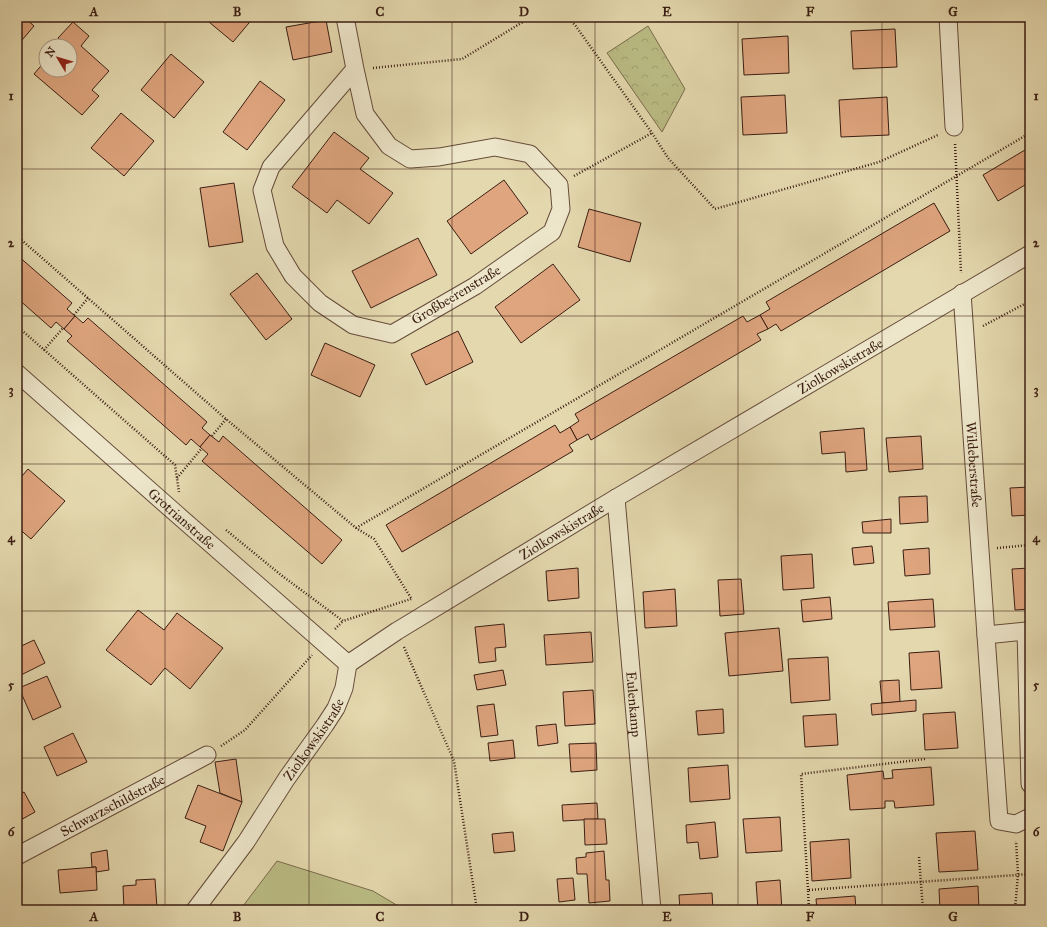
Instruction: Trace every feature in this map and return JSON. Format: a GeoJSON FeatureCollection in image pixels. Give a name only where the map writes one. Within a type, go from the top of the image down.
{"type":"FeatureCollection","features":[{"type":"Feature","properties":{"kind":"street"},"geometry":{"type":"LineString","coordinates":[[345,17],[365,114],[389,146],[410,159],[495,147],[530,154],[559,185]]}},
{"type":"Feature","properties":{"kind":"street"},"geometry":{"type":"LineString","coordinates":[[948,17],[954,127]]}},
{"type":"Feature","properties":{"kind":"street","name":"Großbeerenstraße"},"geometry":{"type":"LineString","coordinates":[[355,69],[271,167],[262,190],[275,246],[293,276],[320,303],[353,324],[392,334],[475,286],[552,232],[561,209],[559,185]]}},
{"type":"Feature","properties":{"kind":"street","name":"Ziolkowskistraße"},"geometry":{"type":"LineString","coordinates":[[195,910],[246,842],[287,778],[326,725],[336,708],[344,688],[348,664],[397,631],[616,498],[1030,254]]}},
{"type":"Feature","properties":{"kind":"street","name":"Wildeberstraße"},"geometry":{"type":"LineString","coordinates":[[962,293],[999,821],[1023,820]]}},
{"type":"Feature","properties":{"kind":"street","name":"Grotrianstraße"},"geometry":{"type":"LineString","coordinates":[[17,373],[348,664]]}},
{"type":"Feature","properties":{"kind":"street","name":"Eulenkamp"},"geometry":{"type":"LineString","coordinates":[[616,498],[652,910]]}},
{"type":"Feature","properties":{"kind":"street"},"geometry":{"type":"LineString","coordinates":[[986,636],[1026,630],[1030,784]]}},
{"type":"Feature","properties":{"kind":"street","name":"Schwarzschildstraße"},"geometry":{"type":"LineString","coordinates":[[17,856],[207,754]]}},
{"type":"Feature","properties":{"kind":"path"},"geometry":{"type":"LineString","coordinates":[[355,69],[462,59],[531,17]]}},
{"type":"Feature","properties":{"kind":"path"},"geometry":{"type":"LineString","coordinates":[[566,17],[575,25],[652,132],[668,158],[715,209],[879,162],[954,127],[962,293]]}},
{"type":"Feature","properties":{"kind":"path"},"geometry":{"type":"LineString","coordinates":[[559,185],[652,132]]}},
{"type":"Feature","properties":{"kind":"path"},"geometry":{"type":"LineString","coordinates":[[356,528],[1030,133]]}},
{"type":"Feature","properties":{"kind":"path"},"geometry":{"type":"LineString","coordinates":[[17,236],[226,419],[356,528],[374,539],[411,598]]}},
{"type":"Feature","properties":{"kind":"path"},"geometry":{"type":"LineString","coordinates":[[74,315],[88,298]]}},
{"type":"Feature","properties":{"kind":"path"},"geometry":{"type":"LineString","coordinates":[[965,336],[1030,301]]}},
{"type":"Feature","properties":{"kind":"path"},"geometry":{"type":"LineString","coordinates":[[17,326],[175,465],[179,492]]}},
{"type":"Feature","properties":{"kind":"path"},"geometry":{"type":"LineString","coordinates":[[44,350],[63,328]]}},
{"type":"Feature","properties":{"kind":"path"},"geometry":{"type":"LineString","coordinates":[[212,436],[226,419]]}},
{"type":"Feature","properties":{"kind":"path"},"geometry":{"type":"LineString","coordinates":[[177,478],[202,448]]}},
{"type":"Feature","properties":{"kind":"path"},"geometry":{"type":"LineString","coordinates":[[221,526],[281,575],[343,621],[411,598]]}},
{"type":"Feature","properties":{"kind":"path"},"geometry":{"type":"LineString","coordinates":[[980,549],[1030,545]]}},
{"type":"Feature","properties":{"kind":"path"},"geometry":{"type":"LineString","coordinates":[[408,605],[411,598]]}},
{"type":"Feature","properties":{"kind":"path"},"geometry":{"type":"LineString","coordinates":[[397,631],[454,761],[477,910]]}},
{"type":"Feature","properties":{"kind":"path"},"geometry":{"type":"LineString","coordinates":[[207,754],[245,730],[324,642]]}},
{"type":"Feature","properties":{"kind":"path"},"geometry":{"type":"LineString","coordinates":[[809,910],[801,774],[925,759]]}},
{"type":"Feature","properties":{"kind":"path"},"geometry":{"type":"LineString","coordinates":[[1015,910],[1023,820]]}},
{"type":"Feature","properties":{"kind":"path"},"geometry":{"type":"LineString","coordinates":[[919,857],[923,910]]}},
{"type":"Feature","properties":{"kind":"path"},"geometry":{"type":"LineString","coordinates":[[808,890],[1030,874]]}},
{"type":"Feature","properties":{"kind":"green space"},"geometry":{"type":"Polygon","coordinates":[[[648,26],[685,89],[662,132],[607,53],[648,26]]]}},
{"type":"Feature","properties":{"kind":"green space"},"geometry":{"type":"Polygon","coordinates":[[[277,861],[373,891],[405,910],[369,911],[336,907],[314,907],[299,910],[240,910],[277,861]]]}},
{"type":"Feature","properties":{"kind":"building"},"geometry":{"type":"Polygon","coordinates":[[[17,17],[24,17],[34,26],[17,46],[17,17]]]}},
{"type":"Feature","properties":{"kind":"building"},"geometry":{"type":"Polygon","coordinates":[[[203,17],[254,17],[233,42],[203,17]]]}},
{"type":"Feature","properties":{"kind":"building"},"geometry":{"type":"Polygon","coordinates":[[[326,20],[332,52],[293,60],[286,27],[326,20]]]}},
{"type":"Feature","properties":{"kind":"building"},"geometry":{"type":"Polygon","coordinates":[[[73,22],[89,36],[81,46],[109,71],[92,90],[99,96],[82,115],[39,78],[78,78],[78,38],[58,38],[73,22]]]}},
{"type":"Feature","properties":{"kind":"building"},"geometry":{"type":"Polygon","coordinates":[[[895,29],[897,67],[853,69],[851,31],[895,29]]]}},
{"type":"Feature","properties":{"kind":"building"},"geometry":{"type":"Polygon","coordinates":[[[788,36],[789,73],[744,75],[742,39],[788,36]]]}},
{"type":"Feature","properties":{"kind":"building"},"geometry":{"type":"Polygon","coordinates":[[[171,54],[204,82],[174,118],[141,90],[171,54]]]}},
{"type":"Feature","properties":{"kind":"building"},"geometry":{"type":"Polygon","coordinates":[[[38,69],[38,77],[34,74],[38,69]]]}},
{"type":"Feature","properties":{"kind":"building"},"geometry":{"type":"Polygon","coordinates":[[[260,81],[285,100],[247,150],[223,132],[260,81]]]}},
{"type":"Feature","properties":{"kind":"building"},"geometry":{"type":"Polygon","coordinates":[[[785,95],[787,133],[743,135],[741,97],[785,95]]]}},
{"type":"Feature","properties":{"kind":"building"},"geometry":{"type":"Polygon","coordinates":[[[887,97],[889,135],[841,137],[839,100],[887,97]]]}},
{"type":"Feature","properties":{"kind":"building"},"geometry":{"type":"Polygon","coordinates":[[[121,113],[154,141],[124,176],[91,148],[121,113]]]}},
{"type":"Feature","properties":{"kind":"building"},"geometry":{"type":"Polygon","coordinates":[[[334,132],[369,158],[360,169],[393,193],[369,224],[337,200],[327,213],[292,187],[334,132]]]}},
{"type":"Feature","properties":{"kind":"building"},"geometry":{"type":"Polygon","coordinates":[[[1030,147],[1030,182],[998,201],[983,175],[1030,147]]]}},
{"type":"Feature","properties":{"kind":"building"},"geometry":{"type":"Polygon","coordinates":[[[504,180],[528,213],[471,254],[447,221],[504,180]]]}},
{"type":"Feature","properties":{"kind":"building"},"geometry":{"type":"Polygon","coordinates":[[[234,183],[243,242],[209,247],[200,188],[234,183]]]}},
{"type":"Feature","properties":{"kind":"building"},"geometry":{"type":"Polygon","coordinates":[[[934,203],[950,231],[781,331],[776,324],[768,329],[760,315],[770,309],[766,302],[934,203]]]}},
{"type":"Feature","properties":{"kind":"building"},"geometry":{"type":"Polygon","coordinates":[[[589,209],[641,223],[630,262],[578,247],[589,209]]]}},
{"type":"Feature","properties":{"kind":"building"},"geometry":{"type":"Polygon","coordinates":[[[418,238],[437,275],[371,308],[352,271],[418,238]]]}},
{"type":"Feature","properties":{"kind":"building"},"geometry":{"type":"Polygon","coordinates":[[[17,255],[72,303],[67,309],[75,316],[64,329],[56,322],[51,328],[17,298],[17,255]]]}},
{"type":"Feature","properties":{"kind":"building"},"geometry":{"type":"Polygon","coordinates":[[[553,264],[580,300],[521,343],[495,307],[553,264]]]}},
{"type":"Feature","properties":{"kind":"building"},"geometry":{"type":"Polygon","coordinates":[[[257,273],[292,319],[266,340],[230,294],[257,273]]]}},
{"type":"Feature","properties":{"kind":"building"},"geometry":{"type":"Polygon","coordinates":[[[760,315],[768,329],[757,334],[761,340],[591,440],[588,434],[577,440],[570,427],[579,421],[575,414],[743,316],[747,322],[760,315]]]}},
{"type":"Feature","properties":{"kind":"building"},"geometry":{"type":"Polygon","coordinates":[[[75,316],[83,323],[88,318],[207,422],[202,428],[210,435],[200,447],[191,439],[186,445],[67,341],[72,336],[64,329],[75,316]]]}},
{"type":"Feature","properties":{"kind":"building"},"geometry":{"type":"Polygon","coordinates":[[[458,331],[473,362],[426,385],[411,354],[458,331]]]}},
{"type":"Feature","properties":{"kind":"building"},"geometry":{"type":"Polygon","coordinates":[[[325,343],[375,365],[360,397],[311,375],[325,343]]]}},
{"type":"Feature","properties":{"kind":"building"},"geometry":{"type":"Polygon","coordinates":[[[555,425],[560,433],[570,427],[577,440],[569,445],[573,451],[402,552],[386,525],[555,425]]]}},
{"type":"Feature","properties":{"kind":"building"},"geometry":{"type":"Polygon","coordinates":[[[864,428],[867,470],[846,472],[845,452],[822,454],[820,432],[864,428]]]}},
{"type":"Feature","properties":{"kind":"building"},"geometry":{"type":"Polygon","coordinates":[[[210,435],[219,442],[223,436],[342,540],[322,564],[202,461],[208,454],[200,447],[210,435]]]}},
{"type":"Feature","properties":{"kind":"building"},"geometry":{"type":"Polygon","coordinates":[[[921,436],[923,469],[889,472],[886,438],[921,436]]]}},
{"type":"Feature","properties":{"kind":"building"},"geometry":{"type":"Polygon","coordinates":[[[28,469],[65,501],[31,539],[17,527],[17,482],[28,469]]]}},
{"type":"Feature","properties":{"kind":"building"},"geometry":{"type":"Polygon","coordinates":[[[1030,487],[1030,515],[1012,516],[1010,488],[1030,487]]]}},
{"type":"Feature","properties":{"kind":"building"},"geometry":{"type":"Polygon","coordinates":[[[927,496],[928,522],[900,524],[899,497],[927,496]]]}},
{"type":"Feature","properties":{"kind":"building"},"geometry":{"type":"Polygon","coordinates":[[[891,519],[891,533],[863,533],[862,522],[891,519]]]}},
{"type":"Feature","properties":{"kind":"building"},"geometry":{"type":"Polygon","coordinates":[[[872,546],[874,563],[854,565],[852,548],[872,546]]]}},
{"type":"Feature","properties":{"kind":"building"},"geometry":{"type":"Polygon","coordinates":[[[929,548],[930,574],[905,576],[903,550],[929,548]]]}},
{"type":"Feature","properties":{"kind":"building"},"geometry":{"type":"Polygon","coordinates":[[[812,554],[814,588],[783,590],[781,556],[812,554]]]}},
{"type":"Feature","properties":{"kind":"building"},"geometry":{"type":"Polygon","coordinates":[[[578,568],[579,598],[548,601],[546,571],[578,568]]]}},
{"type":"Feature","properties":{"kind":"building"},"geometry":{"type":"Polygon","coordinates":[[[1030,568],[1030,609],[1015,610],[1012,569],[1030,568]]]}},
{"type":"Feature","properties":{"kind":"building"},"geometry":{"type":"Polygon","coordinates":[[[741,579],[744,614],[720,616],[718,580],[741,579]]]}},
{"type":"Feature","properties":{"kind":"building"},"geometry":{"type":"Polygon","coordinates":[[[675,589],[677,626],[645,628],[643,592],[675,589]]]}},
{"type":"Feature","properties":{"kind":"building"},"geometry":{"type":"Polygon","coordinates":[[[830,597],[832,619],[803,622],[801,600],[830,597]]]}},
{"type":"Feature","properties":{"kind":"building"},"geometry":{"type":"Polygon","coordinates":[[[933,599],[935,627],[890,630],[888,602],[933,599]]]}},
{"type":"Feature","properties":{"kind":"building"},"geometry":{"type":"Polygon","coordinates":[[[138,610],[164,630],[177,613],[223,648],[190,689],[165,668],[151,685],[106,650],[138,610]]]}},
{"type":"Feature","properties":{"kind":"building"},"geometry":{"type":"Polygon","coordinates":[[[504,624],[506,647],[495,648],[496,661],[479,663],[475,627],[504,624]]]}},
{"type":"Feature","properties":{"kind":"building"},"geometry":{"type":"Polygon","coordinates":[[[779,628],[783,671],[729,676],[725,633],[779,628]]]}},
{"type":"Feature","properties":{"kind":"building"},"geometry":{"type":"Polygon","coordinates":[[[591,632],[593,662],[546,665],[544,635],[591,632]]]}},
{"type":"Feature","properties":{"kind":"building"},"geometry":{"type":"Polygon","coordinates":[[[34,640],[45,663],[17,677],[17,648],[34,640]]]}},
{"type":"Feature","properties":{"kind":"building"},"geometry":{"type":"Polygon","coordinates":[[[939,651],[942,688],[911,690],[909,653],[939,651]]]}},
{"type":"Feature","properties":{"kind":"building"},"geometry":{"type":"Polygon","coordinates":[[[828,657],[830,700],[791,703],[788,659],[828,657]]]}},
{"type":"Feature","properties":{"kind":"building"},"geometry":{"type":"Polygon","coordinates":[[[503,670],[506,685],[477,690],[474,675],[503,670]]]}},
{"type":"Feature","properties":{"kind":"building"},"geometry":{"type":"Polygon","coordinates":[[[47,676],[61,707],[33,720],[19,688],[47,676]]]}},
{"type":"Feature","properties":{"kind":"building"},"geometry":{"type":"Polygon","coordinates":[[[899,680],[900,702],[882,703],[880,681],[899,680]]]}},
{"type":"Feature","properties":{"kind":"building"},"geometry":{"type":"Polygon","coordinates":[[[593,690],[595,724],[565,726],[563,692],[593,690]]]}},
{"type":"Feature","properties":{"kind":"building"},"geometry":{"type":"Polygon","coordinates":[[[916,700],[916,711],[872,715],[871,704],[916,700]]]}},
{"type":"Feature","properties":{"kind":"building"},"geometry":{"type":"Polygon","coordinates":[[[494,704],[498,735],[481,737],[477,706],[494,704]]]}},
{"type":"Feature","properties":{"kind":"building"},"geometry":{"type":"Polygon","coordinates":[[[723,709],[724,733],[698,735],[696,711],[723,709]]]}},
{"type":"Feature","properties":{"kind":"building"},"geometry":{"type":"Polygon","coordinates":[[[955,712],[958,748],[925,750],[923,714],[955,712]]]}},
{"type":"Feature","properties":{"kind":"building"},"geometry":{"type":"Polygon","coordinates":[[[836,714],[838,745],[805,747],[803,716],[836,714]]]}},
{"type":"Feature","properties":{"kind":"building"},"geometry":{"type":"Polygon","coordinates":[[[556,724],[558,743],[538,746],[536,726],[556,724]]]}},
{"type":"Feature","properties":{"kind":"building"},"geometry":{"type":"Polygon","coordinates":[[[73,733],[87,762],[57,776],[44,747],[73,733]]]}},
{"type":"Feature","properties":{"kind":"building"},"geometry":{"type":"Polygon","coordinates":[[[513,740],[515,758],[490,761],[488,743],[513,740]]]}},
{"type":"Feature","properties":{"kind":"building"},"geometry":{"type":"Polygon","coordinates":[[[596,743],[597,770],[571,772],[569,744],[596,743]]]}},
{"type":"Feature","properties":{"kind":"building"},"geometry":{"type":"Polygon","coordinates":[[[236,759],[242,802],[220,793],[215,762],[236,759]]]}},
{"type":"Feature","properties":{"kind":"building"},"geometry":{"type":"Polygon","coordinates":[[[728,765],[730,799],[690,802],[688,768],[728,765]]]}},
{"type":"Feature","properties":{"kind":"building"},"geometry":{"type":"Polygon","coordinates":[[[931,767],[934,805],[895,808],[894,801],[885,801],[885,808],[850,810],[847,775],[883,771],[884,779],[893,778],[892,770],[931,767]]]}},
{"type":"Feature","properties":{"kind":"building"},"geometry":{"type":"Polygon","coordinates":[[[198,785],[242,802],[223,851],[200,842],[206,826],[185,818],[198,785]]]}},
{"type":"Feature","properties":{"kind":"building"},"geometry":{"type":"Polygon","coordinates":[[[24,792],[35,812],[17,822],[17,796],[24,792]]]}},
{"type":"Feature","properties":{"kind":"building"},"geometry":{"type":"Polygon","coordinates":[[[597,803],[598,819],[563,821],[562,805],[597,803]]]}},
{"type":"Feature","properties":{"kind":"building"},"geometry":{"type":"Polygon","coordinates":[[[780,817],[782,851],[746,853],[743,819],[780,817]]]}},
{"type":"Feature","properties":{"kind":"building"},"geometry":{"type":"Polygon","coordinates":[[[584,819],[605,819],[607,844],[585,845],[584,819]]]}},
{"type":"Feature","properties":{"kind":"building"},"geometry":{"type":"Polygon","coordinates":[[[715,822],[718,857],[700,859],[698,842],[687,843],[686,825],[715,822]]]}},
{"type":"Feature","properties":{"kind":"building"},"geometry":{"type":"Polygon","coordinates":[[[975,831],[978,870],[939,872],[936,833],[975,831]]]}},
{"type":"Feature","properties":{"kind":"building"},"geometry":{"type":"Polygon","coordinates":[[[513,832],[515,851],[494,853],[492,834],[513,832]]]}},
{"type":"Feature","properties":{"kind":"building"},"geometry":{"type":"Polygon","coordinates":[[[849,839],[851,878],[812,881],[810,842],[849,839]]]}},
{"type":"Feature","properties":{"kind":"building"},"geometry":{"type":"Polygon","coordinates":[[[107,850],[109,870],[96,872],[96,867],[92,867],[91,853],[107,850]]]}},
{"type":"Feature","properties":{"kind":"building"},"geometry":{"type":"Polygon","coordinates":[[[604,851],[606,880],[609,880],[610,901],[589,903],[587,874],[577,874],[576,858],[586,857],[586,853],[604,851]]]}},
{"type":"Feature","properties":{"kind":"building"},"geometry":{"type":"Polygon","coordinates":[[[96,867],[97,890],[60,893],[58,870],[96,867]]]}},
{"type":"Feature","properties":{"kind":"building"},"geometry":{"type":"Polygon","coordinates":[[[573,878],[575,900],[559,902],[557,879],[573,878]]]}},
{"type":"Feature","properties":{"kind":"building"},"geometry":{"type":"Polygon","coordinates":[[[155,879],[157,908],[151,908],[151,910],[124,910],[123,886],[136,885],[136,880],[155,879]]]}},
{"type":"Feature","properties":{"kind":"building"},"geometry":{"type":"Polygon","coordinates":[[[780,880],[782,910],[758,910],[756,882],[780,880]]]}},
{"type":"Feature","properties":{"kind":"building"},"geometry":{"type":"Polygon","coordinates":[[[978,886],[979,910],[940,910],[939,889],[978,886]]]}},
{"type":"Feature","properties":{"kind":"building"},"geometry":{"type":"Polygon","coordinates":[[[712,893],[713,910],[680,910],[679,895],[712,893]]]}},
{"type":"Feature","properties":{"kind":"building"},"geometry":{"type":"Polygon","coordinates":[[[855,896],[856,910],[817,910],[816,899],[855,896]]]}}]}
